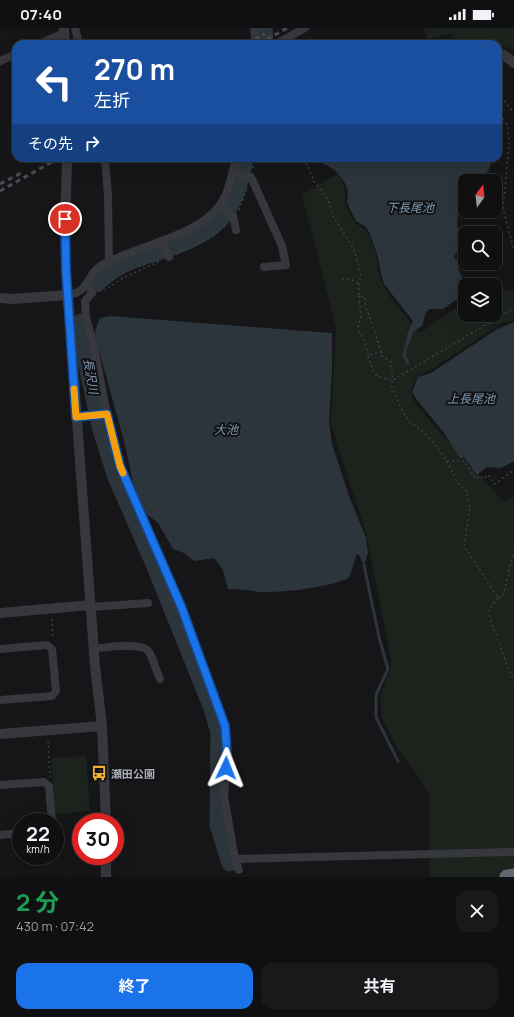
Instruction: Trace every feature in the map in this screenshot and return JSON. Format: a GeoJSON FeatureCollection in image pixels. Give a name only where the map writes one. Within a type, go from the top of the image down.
{"type":"FeatureCollection","features":[{"type":"Feature","properties":{"kind":"highway"},"geometry":{"type":"LineString","coordinates":[[507,877],[514,876]]}},
{"type":"Feature","properties":{"kind":"street"},"geometry":{"type":"LineString","coordinates":[[75,28],[78,40]]}},
{"type":"Feature","properties":{"kind":"street"},"geometry":{"type":"LineString","coordinates":[[254,28],[256,40]]}},
{"type":"Feature","properties":{"kind":"street"},"geometry":{"type":"LineString","coordinates":[[283,40],[305,28]]}},
{"type":"Feature","properties":{"kind":"street"},"geometry":{"type":"LineString","coordinates":[[46,40],[64,30],[65,40]]}},
{"type":"Feature","properties":{"kind":"street"},"geometry":{"type":"LineString","coordinates":[[502,55],[514,63]]}},
{"type":"Feature","properties":{"kind":"street"},"geometry":{"type":"LineString","coordinates":[[0,61],[12,56]]}},
{"type":"Feature","properties":{"kind":"street"},"geometry":{"type":"LineString","coordinates":[[67,162],[65,232],[67,295],[94,648],[102,726],[106,813]]}},
{"type":"Feature","properties":{"kind":"street"},"geometry":{"type":"LineString","coordinates":[[105,162],[108,196],[109,261]]}},
{"type":"Feature","properties":{"kind":"street"},"geometry":{"type":"LineString","coordinates":[[0,298],[13,299],[73,294],[81,290],[88,283],[95,270],[109,261],[197,226],[220,206],[226,194],[235,162]]}},
{"type":"Feature","properties":{"kind":"street"},"geometry":{"type":"LineString","coordinates":[[232,173],[250,176],[282,246],[286,265],[264,267]]}},
{"type":"Feature","properties":{"kind":"street"},"geometry":{"type":"LineString","coordinates":[[220,206],[232,216],[236,230]]}},
{"type":"Feature","properties":{"kind":"street"},"geometry":{"type":"LineString","coordinates":[[161,241],[169,256]]}},
{"type":"Feature","properties":{"kind":"street"},"geometry":{"type":"LineString","coordinates":[[88,283],[92,293],[85,300],[86,317],[94,347],[106,414],[120,466],[181,606],[225,726],[227,754],[224,796],[235,858],[239,870]]}},
{"type":"Feature","properties":{"kind":"street"},"geometry":{"type":"LineString","coordinates":[[76,417],[106,414]]}},
{"type":"Feature","properties":{"kind":"street"},"geometry":{"type":"LineString","coordinates":[[0,613],[148,603]]}},
{"type":"Feature","properties":{"kind":"street"},"geometry":{"type":"LineString","coordinates":[[0,649],[47,645],[51,647],[56,691],[52,696],[0,700]]}},
{"type":"Feature","properties":{"kind":"street"},"geometry":{"type":"LineString","coordinates":[[94,648],[144,647],[149,652],[160,679]]}},
{"type":"Feature","properties":{"kind":"street"},"geometry":{"type":"LineString","coordinates":[[0,734],[102,726]]}},
{"type":"Feature","properties":{"kind":"street"},"geometry":{"type":"LineString","coordinates":[[0,785],[47,783],[49,786],[51,813]]}},
{"type":"Feature","properties":{"kind":"street"},"geometry":{"type":"LineString","coordinates":[[0,835],[12,834]]}},
{"type":"Feature","properties":{"kind":"street"},"geometry":{"type":"LineString","coordinates":[[235,858],[514,852]]}},
{"type":"Feature","properties":{"kind":"street"},"geometry":{"type":"LineString","coordinates":[[106,865],[106,877]]}},
{"type":"Feature","properties":{"kind":"path"},"geometry":{"type":"LineString","coordinates":[[502,98],[514,113]]}},
{"type":"Feature","properties":{"kind":"path"},"geometry":{"type":"LineString","coordinates":[[502,117],[508,127],[509,145],[503,208],[514,250]]}},
{"type":"Feature","properties":{"kind":"path"},"geometry":{"type":"LineString","coordinates":[[306,162],[314,181],[328,199],[333,216],[354,248],[360,274],[359,296],[361,316],[358,328],[365,342],[373,373],[378,377],[393,380],[514,308]]}},
{"type":"Feature","properties":{"kind":"path"},"geometry":{"type":"LineString","coordinates":[[342,279],[350,279],[359,284]]}},
{"type":"Feature","properties":{"kind":"path"},"geometry":{"type":"LineString","coordinates":[[359,296],[365,297],[366,308],[382,352],[382,356],[391,362],[393,380],[391,385],[403,412],[409,421],[433,442],[447,461],[457,482],[466,490],[470,507],[464,546],[498,598]]}},
{"type":"Feature","properties":{"kind":"path"},"geometry":{"type":"LineString","coordinates":[[368,355],[382,352]]}},
{"type":"Feature","properties":{"kind":"path"},"geometry":{"type":"LineString","coordinates":[[447,461],[464,461],[476,479],[480,476],[483,479],[488,476],[495,484],[513,471],[514,475]]}},
{"type":"Feature","properties":{"kind":"path"},"geometry":{"type":"LineString","coordinates":[[514,551],[503,596],[498,598],[490,608],[489,615],[514,681]]}},
{"type":"Feature","properties":{"kind":"path"},"geometry":{"type":"LineString","coordinates":[[51,647],[53,641],[52,609]]}},
{"type":"Feature","properties":{"kind":"path"},"geometry":{"type":"LineString","coordinates":[[47,731],[50,778],[47,783]]}},
{"type":"Feature","properties":{"kind":"shaded area"},"geometry":{"type":"Polygon","coordinates":[[[424,28],[514,28],[514,50],[502,46],[502,40],[457,40],[451,33],[428,39],[424,28]]]}},
{"type":"Feature","properties":{"kind":"shaded area"},"geometry":{"type":"Polygon","coordinates":[[[337,174],[344,185],[345,201],[348,211],[355,222],[367,232],[375,250],[379,276],[383,286],[398,307],[420,333],[458,307],[458,322],[502,322],[502,291],[514,290],[514,320],[502,323],[419,376],[415,380],[410,392],[414,401],[434,426],[504,502],[514,496],[514,877],[430,877],[430,794],[398,749],[382,717],[380,696],[391,668],[390,653],[366,533],[331,424],[336,327],[302,195],[337,174]]]}},
{"type":"Feature","properties":{"kind":"shaded area"},"geometry":{"type":"Polygon","coordinates":[[[86,756],[90,811],[55,813],[51,758],[86,756]]]}},
{"type":"Feature","properties":{"kind":"water","name":"下長尾池"},"geometry":{"type":"Polygon","coordinates":[[[321,162],[491,162],[488,171],[485,174],[458,174],[458,250],[454,257],[458,262],[458,270],[462,278],[458,278],[458,298],[443,309],[429,309],[426,312],[422,326],[414,331],[408,347],[405,346],[407,335],[413,321],[384,284],[378,257],[370,234],[366,227],[356,221],[347,203],[348,192],[345,183],[335,170],[321,162]]]}},
{"type":"Feature","properties":{"kind":"water","name":"大池"},"geometry":{"type":"Polygon","coordinates":[[[111,316],[332,333],[332,371],[329,421],[332,444],[349,496],[366,538],[368,553],[364,565],[357,554],[350,575],[347,579],[329,585],[305,589],[281,592],[262,592],[228,589],[223,570],[214,558],[194,561],[184,553],[173,549],[158,523],[145,513],[134,487],[124,441],[96,340],[95,331],[100,318],[111,316]]]}},
{"type":"Feature","properties":{"kind":"water","name":"上長尾池"},"geometry":{"type":"Polygon","coordinates":[[[514,322],[514,461],[501,468],[487,467],[477,475],[464,457],[460,458],[444,433],[412,392],[418,377],[431,373],[497,329],[514,322]]]}},
{"type":"Feature","properties":{"kind":"waterway","name":"長沢川"},"geometry":{"type":"LineString","coordinates":[[264,28],[265,40]]}},
{"type":"Feature","properties":{"kind":"waterway","name":"長沢川"},"geometry":{"type":"LineString","coordinates":[[96,284],[120,266],[194,238],[208,230],[219,221],[228,209],[235,195],[241,179],[244,162]]}},
{"type":"Feature","properties":{"kind":"waterway","name":"長沢川"},"geometry":{"type":"LineString","coordinates":[[81,322],[87,366],[101,430],[116,477],[154,564],[212,708],[219,733],[218,825],[230,863]]}},
{"type":"Feature","properties":{"kind":"waterway"},"geometry":{"type":"LineString","coordinates":[[406,347],[404,355],[408,363]]}},
{"type":"Feature","properties":{"kind":"waterway"},"geometry":{"type":"LineString","coordinates":[[364,565],[379,637],[388,669],[376,695],[376,717],[398,761]]}},
{"type":"Feature","properties":{"kind":"railway"},"geometry":{"type":"LineString","coordinates":[[266,40],[287,28]]}},
{"type":"Feature","properties":{"kind":"railway"},"geometry":{"type":"LineString","coordinates":[[254,40],[265,34]]}},
{"type":"Feature","properties":{"kind":"railway"},"geometry":{"type":"LineString","coordinates":[[0,191],[52,162]]}},
{"type":"Feature","properties":{"kind":"railway"},"geometry":{"type":"LineString","coordinates":[[0,184],[23,172]]}},
{"type":"Feature","properties":{"kind":"slow traffic"},"geometry":{"type":"LineString","coordinates":[[74,389],[76,417],[107,414],[123,473]]}},
{"type":"Feature","properties":{"kind":"place","name":"瀬田公園"},"geometry":{"type":"Point","coordinates":[99,773]}},
{"type":"Feature","properties":{"kind":"route"},"geometry":{"type":"LineString","coordinates":[[65,219],[66,271],[76,417],[107,414],[120,466],[181,606],[225,726],[227,754],[226,768]]}}]}
